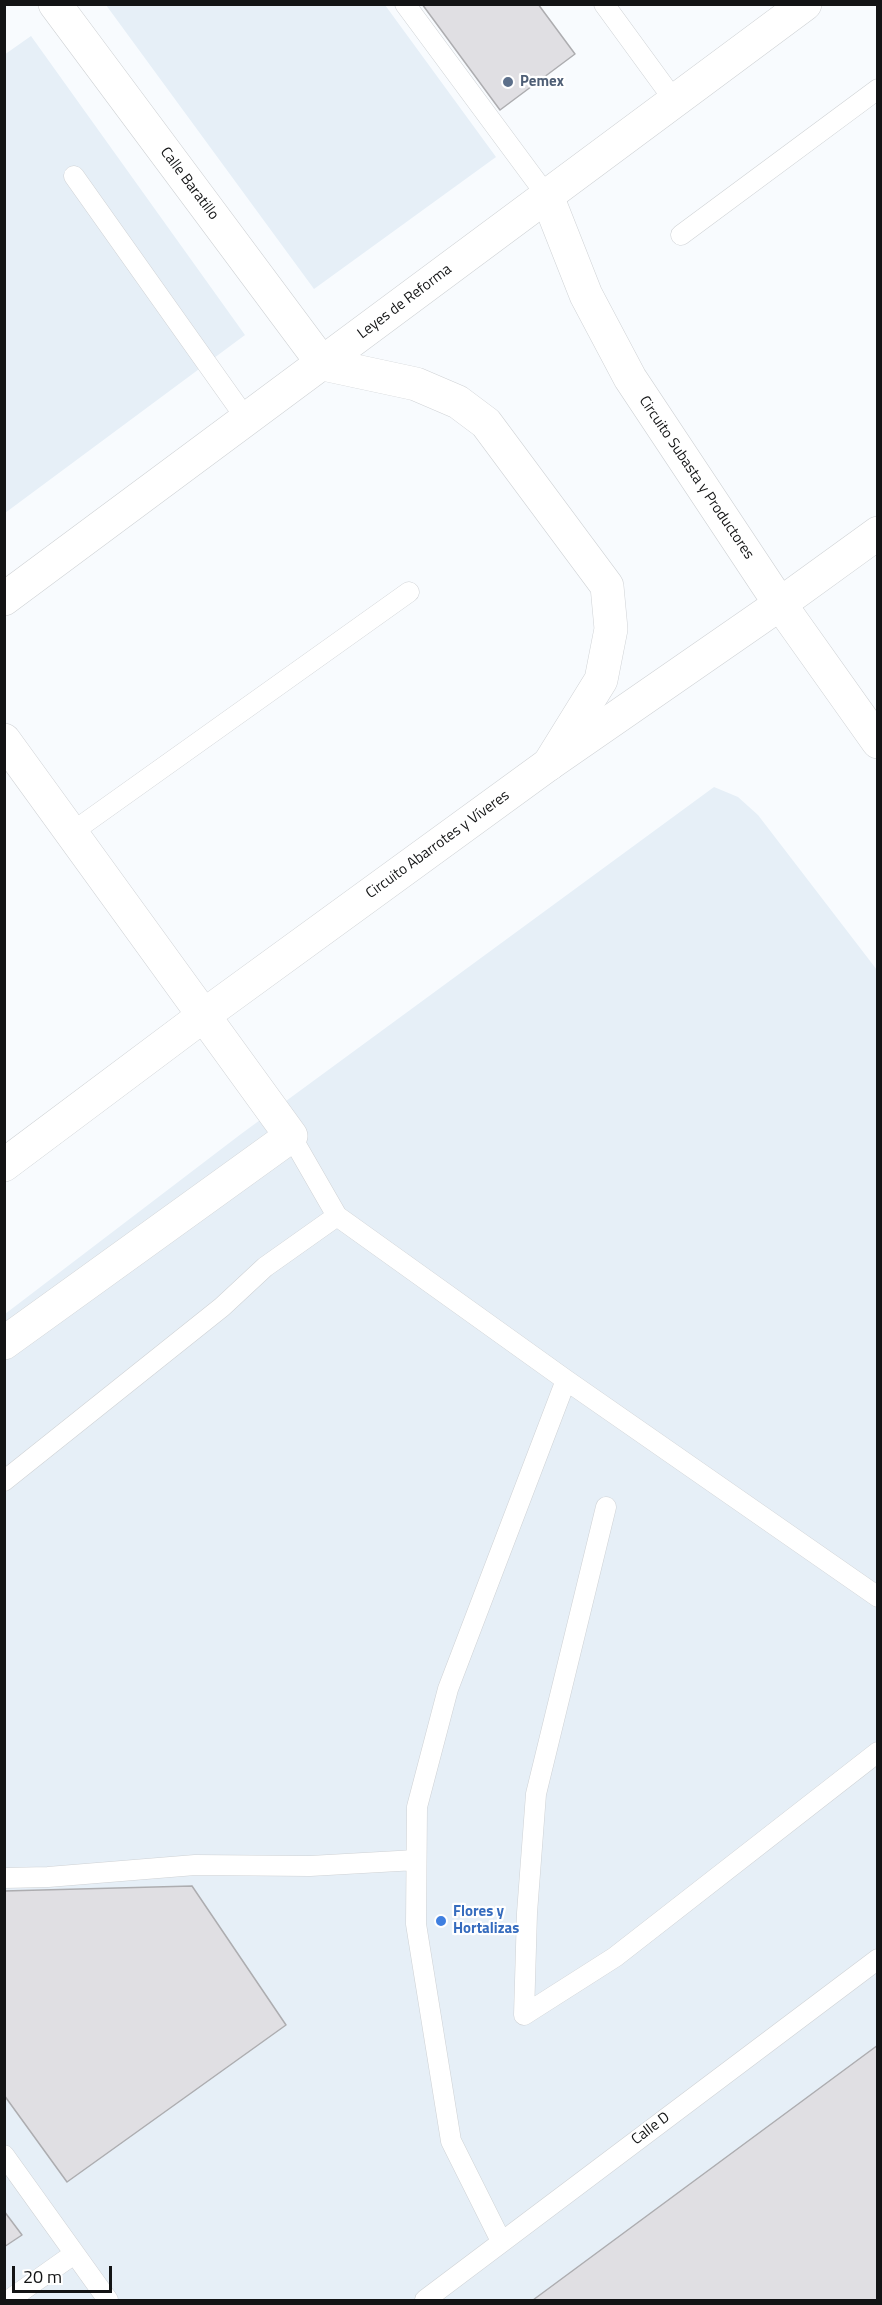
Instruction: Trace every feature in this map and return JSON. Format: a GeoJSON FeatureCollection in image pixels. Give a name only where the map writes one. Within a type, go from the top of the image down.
{"type":"FeatureCollection","features":[{"type":"Feature","properties":{"kind":"main road","name":"Calle Baratillo"},"geometry":{"type":"LineString","coordinates":[[56,4],[323,364]]}},
{"type":"Feature","properties":{"kind":"main road","name":"Leyes de Reforma"},"geometry":{"type":"LineString","coordinates":[[4,599],[805,4]]}},
{"type":"Feature","properties":{"kind":"main road","name":"Circuito Subasta y Productores"},"geometry":{"type":"LineString","coordinates":[[547,196],[586,295],[630,378],[780,604],[878,742]]}},
{"type":"Feature","properties":{"kind":"main road"},"geometry":{"type":"LineString","coordinates":[[323,364],[416,384],[458,402],[486,423],[607,586],[610,629],[601,680],[549,764]]}},
{"type":"Feature","properties":{"kind":"main road","name":"Circuito Abarrotes y Víveres"},"geometry":{"type":"LineString","coordinates":[[4,1165],[203,1016],[549,764],[878,533]]}},
{"type":"Feature","properties":{"kind":"main road"},"geometry":{"type":"LineString","coordinates":[[4,740],[291,1136],[4,1343]]}},
{"type":"Feature","properties":{"kind":"lane"},"geometry":{"type":"LineString","coordinates":[[405,4],[547,196]]}},
{"type":"Feature","properties":{"kind":"lane"},"geometry":{"type":"LineString","coordinates":[[604,4],[675,100]]}},
{"type":"Feature","properties":{"kind":"lane"},"geometry":{"type":"LineString","coordinates":[[681,235],[878,89]]}},
{"type":"Feature","properties":{"kind":"lane"},"geometry":{"type":"LineString","coordinates":[[74,176],[247,420]]}},
{"type":"Feature","properties":{"kind":"lane"},"geometry":{"type":"LineString","coordinates":[[72,833],[409,592]]}},
{"type":"Feature","properties":{"kind":"lane"},"geometry":{"type":"LineString","coordinates":[[291,1136],[337,1216],[566,1380],[878,1597]]}},
{"type":"Feature","properties":{"kind":"lane"},"geometry":{"type":"LineString","coordinates":[[4,1481],[222,1307],[265,1267],[337,1216]]}},
{"type":"Feature","properties":{"kind":"lane"},"geometry":{"type":"LineString","coordinates":[[501,2241],[451,2141],[416,1924],[417,1807],[448,1689],[566,1380]]}},
{"type":"Feature","properties":{"kind":"lane"},"geometry":{"type":"LineString","coordinates":[[606,1507],[536,1794],[526,1913],[524,2015],[615,1957],[878,1752]]}},
{"type":"Feature","properties":{"kind":"lane"},"geometry":{"type":"LineString","coordinates":[[4,1878],[48,1877],[195,1865],[310,1866],[416,1860]]}},
{"type":"Feature","properties":{"kind":"lane","name":"Calle D"},"geometry":{"type":"LineString","coordinates":[[425,2301],[501,2241],[878,1959]]}},
{"type":"Feature","properties":{"kind":"lane"},"geometry":{"type":"LineString","coordinates":[[4,2155],[108,2301]]}},
{"type":"Feature","properties":{"kind":"lane"},"geometry":{"type":"LineString","coordinates":[[9,2301],[74,2254]]}},
{"type":"Feature","properties":{"kind":"shaded area"},"geometry":{"type":"Polygon","coordinates":[[[106,5],[385,5],[496,157],[314,289],[106,5]]]}},
{"type":"Feature","properties":{"kind":"shaded area"},"geometry":{"type":"Polygon","coordinates":[[[31,36],[245,335],[5,513],[4,55],[31,36]]]}},
{"type":"Feature","properties":{"kind":"shaded area","name":"Flores y Hortalizas"},"geometry":{"type":"Polygon","coordinates":[[[714,787],[738,797],[758,815],[877,970],[877,2300],[5,2300],[5,1314],[241,1134],[714,787]]]}},
{"type":"Feature","properties":{"kind":"building","name":"Pemex"},"geometry":{"type":"Polygon","coordinates":[[[422,4],[538,4],[575,54],[500,110],[422,4]]]}},
{"type":"Feature","properties":{"kind":"building"},"geometry":{"type":"Polygon","coordinates":[[[192,1886],[286,2025],[67,2182],[4,2095],[4,1891],[192,1886]]]}},
{"type":"Feature","properties":{"kind":"building"},"geometry":{"type":"Polygon","coordinates":[[[878,2045],[878,2300],[533,2300],[878,2045]]]}},
{"type":"Feature","properties":{"kind":"building"},"geometry":{"type":"Polygon","coordinates":[[[4,2211],[22,2235],[4,2247],[4,2211]]]}},
{"type":"Feature","properties":{"kind":"place","name":"Pemex"},"geometry":{"type":"Point","coordinates":[508,82]}},
{"type":"Feature","properties":{"kind":"place","name":"Flores y Hortalizas"},"geometry":{"type":"Point","coordinates":[441,1921]}}]}
